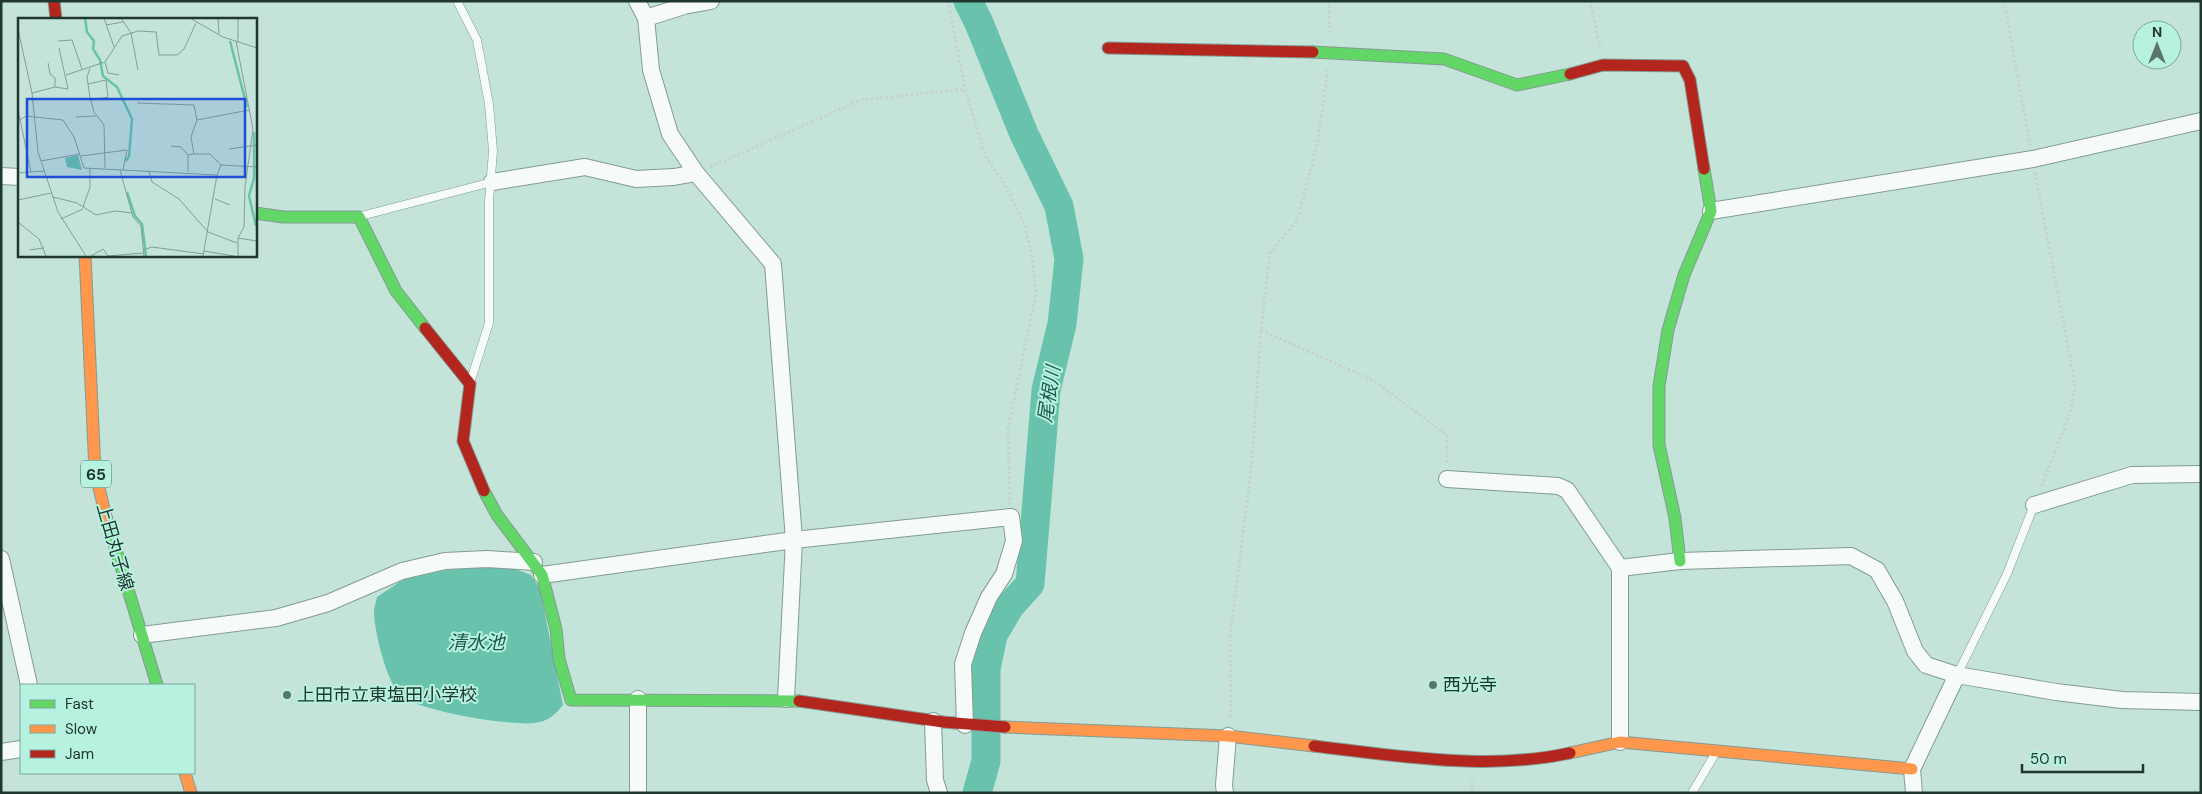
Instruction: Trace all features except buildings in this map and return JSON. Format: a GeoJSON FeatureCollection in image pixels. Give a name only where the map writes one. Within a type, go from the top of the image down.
{"type":"FeatureCollection","features":[{"type":"Feature","properties":{"kind":"street"},"geometry":{"type":"LineString","coordinates":[[54,1],[56,18]]}},
{"type":"Feature","properties":{"kind":"street"},"geometry":{"type":"LineString","coordinates":[[637,1],[646,18],[651,70],[670,134],[696,173],[773,264],[794,540],[786,699]]}},
{"type":"Feature","properties":{"kind":"street"},"geometry":{"type":"LineString","coordinates":[[646,18],[684,6],[711,1]]}},
{"type":"Feature","properties":{"kind":"street"},"geometry":{"type":"LineString","coordinates":[[1108,48],[1331,52],[1444,59],[1517,85],[1554,79],[1603,64],[1683,66],[1690,80],[1711,211],[1684,275],[1668,330],[1659,386],[1660,445],[1675,518],[1680,561]]}},
{"type":"Feature","properties":{"kind":"street"},"geometry":{"type":"LineString","coordinates":[[1711,211],[2032,159],[2201,121]]}},
{"type":"Feature","properties":{"kind":"street"},"geometry":{"type":"LineString","coordinates":[[492,182],[585,167],[636,179],[674,177],[696,173]]}},
{"type":"Feature","properties":{"kind":"street"},"geometry":{"type":"LineString","coordinates":[[1,176],[18,177]]}},
{"type":"Feature","properties":{"kind":"street"},"geometry":{"type":"LineString","coordinates":[[256,214],[283,217],[359,217],[396,291],[470,384],[462,441],[479,482],[497,515],[538,569],[556,629],[559,659],[571,700],[786,699],[821,702],[933,722],[1228,736],[1415,758],[1472,761],[1541,759],[1620,742],[1912,769]]}},
{"type":"Feature","properties":{"kind":"street","name":"上田丸子線"},"geometry":{"type":"LineString","coordinates":[[85,256],[95,470],[110,536],[157,684]]}},
{"type":"Feature","properties":{"kind":"street"},"geometry":{"type":"LineString","coordinates":[[2034,505],[2132,475],[2201,474]]}},
{"type":"Feature","properties":{"kind":"street"},"geometry":{"type":"LineString","coordinates":[[1447,479],[1558,486],[1567,490],[1620,568],[1620,742]]}},
{"type":"Feature","properties":{"kind":"street"},"geometry":{"type":"LineString","coordinates":[[142,635],[276,618],[328,603],[402,571],[445,561],[487,559],[538,569],[1011,517],[1014,541],[1004,574],[989,597],[973,633],[963,664],[971,725]]}},
{"type":"Feature","properties":{"kind":"street"},"geometry":{"type":"LineString","coordinates":[[1620,568],[1680,561],[1851,556],[1877,570],[1894,601],[1915,651],[1926,665],[1956,675],[2056,692],[2122,700],[2201,702]]}},
{"type":"Feature","properties":{"kind":"street"},"geometry":{"type":"LineString","coordinates":[[1,559],[28,684]]}},
{"type":"Feature","properties":{"kind":"street"},"geometry":{"type":"LineString","coordinates":[[1914,793],[1912,769],[1956,675]]}},
{"type":"Feature","properties":{"kind":"street"},"geometry":{"type":"LineString","coordinates":[[638,699],[638,793]]}},
{"type":"Feature","properties":{"kind":"street"},"geometry":{"type":"LineString","coordinates":[[933,722],[935,780],[939,793]]}},
{"type":"Feature","properties":{"kind":"street"},"geometry":{"type":"LineString","coordinates":[[1226,793],[1224,785],[1228,736]]}},
{"type":"Feature","properties":{"kind":"street"},"geometry":{"type":"LineString","coordinates":[[1,752],[20,749]]}},
{"type":"Feature","properties":{"kind":"street"},"geometry":{"type":"LineString","coordinates":[[185,774],[191,793]]}},
{"type":"Feature","properties":{"kind":"lane"},"geometry":{"type":"LineString","coordinates":[[457,1],[477,40],[488,104],[493,150],[492,182],[489,201],[489,323],[470,384]]}},
{"type":"Feature","properties":{"kind":"lane"},"geometry":{"type":"LineString","coordinates":[[359,217],[492,182]]}},
{"type":"Feature","properties":{"kind":"lane"},"geometry":{"type":"LineString","coordinates":[[1956,675],[2007,574],[2034,505]]}},
{"type":"Feature","properties":{"kind":"lane"},"geometry":{"type":"LineString","coordinates":[[1692,793],[1716,752]]}},
{"type":"Feature","properties":{"kind":"path"},"geometry":{"type":"LineString","coordinates":[[948,1],[965,89],[985,155],[1004,183],[1024,226],[1033,261],[1036,294],[1008,428],[1011,517]]}},
{"type":"Feature","properties":{"kind":"path"},"geometry":{"type":"LineString","coordinates":[[1228,736],[1231,716],[1230,636],[1252,462],[1261,330],[1270,253],[1297,221],[1317,146],[1331,52],[1328,1]]}},
{"type":"Feature","properties":{"kind":"path"},"geometry":{"type":"LineString","coordinates":[[1590,1],[1603,64]]}},
{"type":"Feature","properties":{"kind":"path"},"geometry":{"type":"LineString","coordinates":[[2004,1],[2075,384],[2071,410],[2034,505]]}},
{"type":"Feature","properties":{"kind":"path"},"geometry":{"type":"LineString","coordinates":[[696,173],[861,100],[965,89]]}},
{"type":"Feature","properties":{"kind":"path"},"geometry":{"type":"LineString","coordinates":[[1261,330],[1374,381],[1447,435],[1447,479]]}},
{"type":"Feature","properties":{"kind":"water","name":"清水池"},"geometry":{"type":"Polygon","coordinates":[[[488,567],[515,569],[531,575],[540,589],[563,705],[547,720],[534,723],[506,722],[443,712],[409,701],[400,695],[390,679],[379,643],[375,620],[374,610],[377,597],[404,579],[447,570],[488,567]]]}},
{"type":"Feature","properties":{"kind":"waterway","name":"尾根川"},"geometry":{"type":"LineString","coordinates":[[968,1],[979,23],[1024,134],[1059,206],[1069,259],[1062,324],[1046,390],[1030,584],[1010,606],[993,635],[986,669],[986,761],[977,793]]}},
{"type":"Feature","properties":{"kind":"traffic: fast"},"geometry":{"type":"LineString","coordinates":[[1313,52],[1444,59],[1517,85],[1570,74]]}},
{"type":"Feature","properties":{"kind":"traffic: fast"},"geometry":{"type":"LineString","coordinates":[[1680,561],[1675,518],[1659,445],[1659,386],[1668,330],[1684,275],[1711,211],[1704,169]]}},
{"type":"Feature","properties":{"kind":"traffic: fast"},"geometry":{"type":"LineString","coordinates":[[256,213],[283,217],[359,217],[396,291],[425,328]]}},
{"type":"Feature","properties":{"kind":"traffic: fast"},"geometry":{"type":"LineString","coordinates":[[484,491],[497,515],[542,575],[556,629],[559,659],[571,700],[799,701]]}},
{"type":"Feature","properties":{"kind":"traffic: fast"},"geometry":{"type":"LineString","coordinates":[[106,517],[157,684]]}},
{"type":"Feature","properties":{"kind":"traffic: slow"},"geometry":{"type":"LineString","coordinates":[[85,256],[95,471],[106,517]]}},
{"type":"Feature","properties":{"kind":"traffic: slow"},"geometry":{"type":"LineString","coordinates":[[1005,727],[1228,736],[1314,746]]}},
{"type":"Feature","properties":{"kind":"traffic: slow"},"geometry":{"type":"LineString","coordinates":[[1570,753],[1620,742],[1912,769]]}},
{"type":"Feature","properties":{"kind":"traffic: slow"},"geometry":{"type":"LineString","coordinates":[[185,774],[191,793]]}},
{"type":"Feature","properties":{"kind":"traffic: jam"},"geometry":{"type":"LineString","coordinates":[[54,1],[56,18]]}},
{"type":"Feature","properties":{"kind":"traffic: jam"},"geometry":{"type":"LineString","coordinates":[[1108,48],[1313,52]]}},
{"type":"Feature","properties":{"kind":"traffic: jam"},"geometry":{"type":"LineString","coordinates":[[1570,74],[1603,65],[1683,66],[1690,80],[1704,169]]}},
{"type":"Feature","properties":{"kind":"traffic: jam"},"geometry":{"type":"LineString","coordinates":[[425,328],[470,384],[463,441],[484,491]]}},
{"type":"Feature","properties":{"kind":"traffic: jam"},"geometry":{"type":"LineString","coordinates":[[799,701],[943,722],[1005,727]]}},
{"type":"Feature","properties":{"kind":"traffic: jam"},"geometry":{"type":"LineString","coordinates":[[1314,746],[1410,757],[1474,761],[1507,761],[1570,753]]}},
{"type":"Feature","properties":{"kind":"place","name":"西光寺"},"geometry":{"type":"Point","coordinates":[1433,685]}},
{"type":"Feature","properties":{"kind":"place","name":"上田市立東塩田小学校"},"geometry":{"type":"Point","coordinates":[287,695]}}]}
